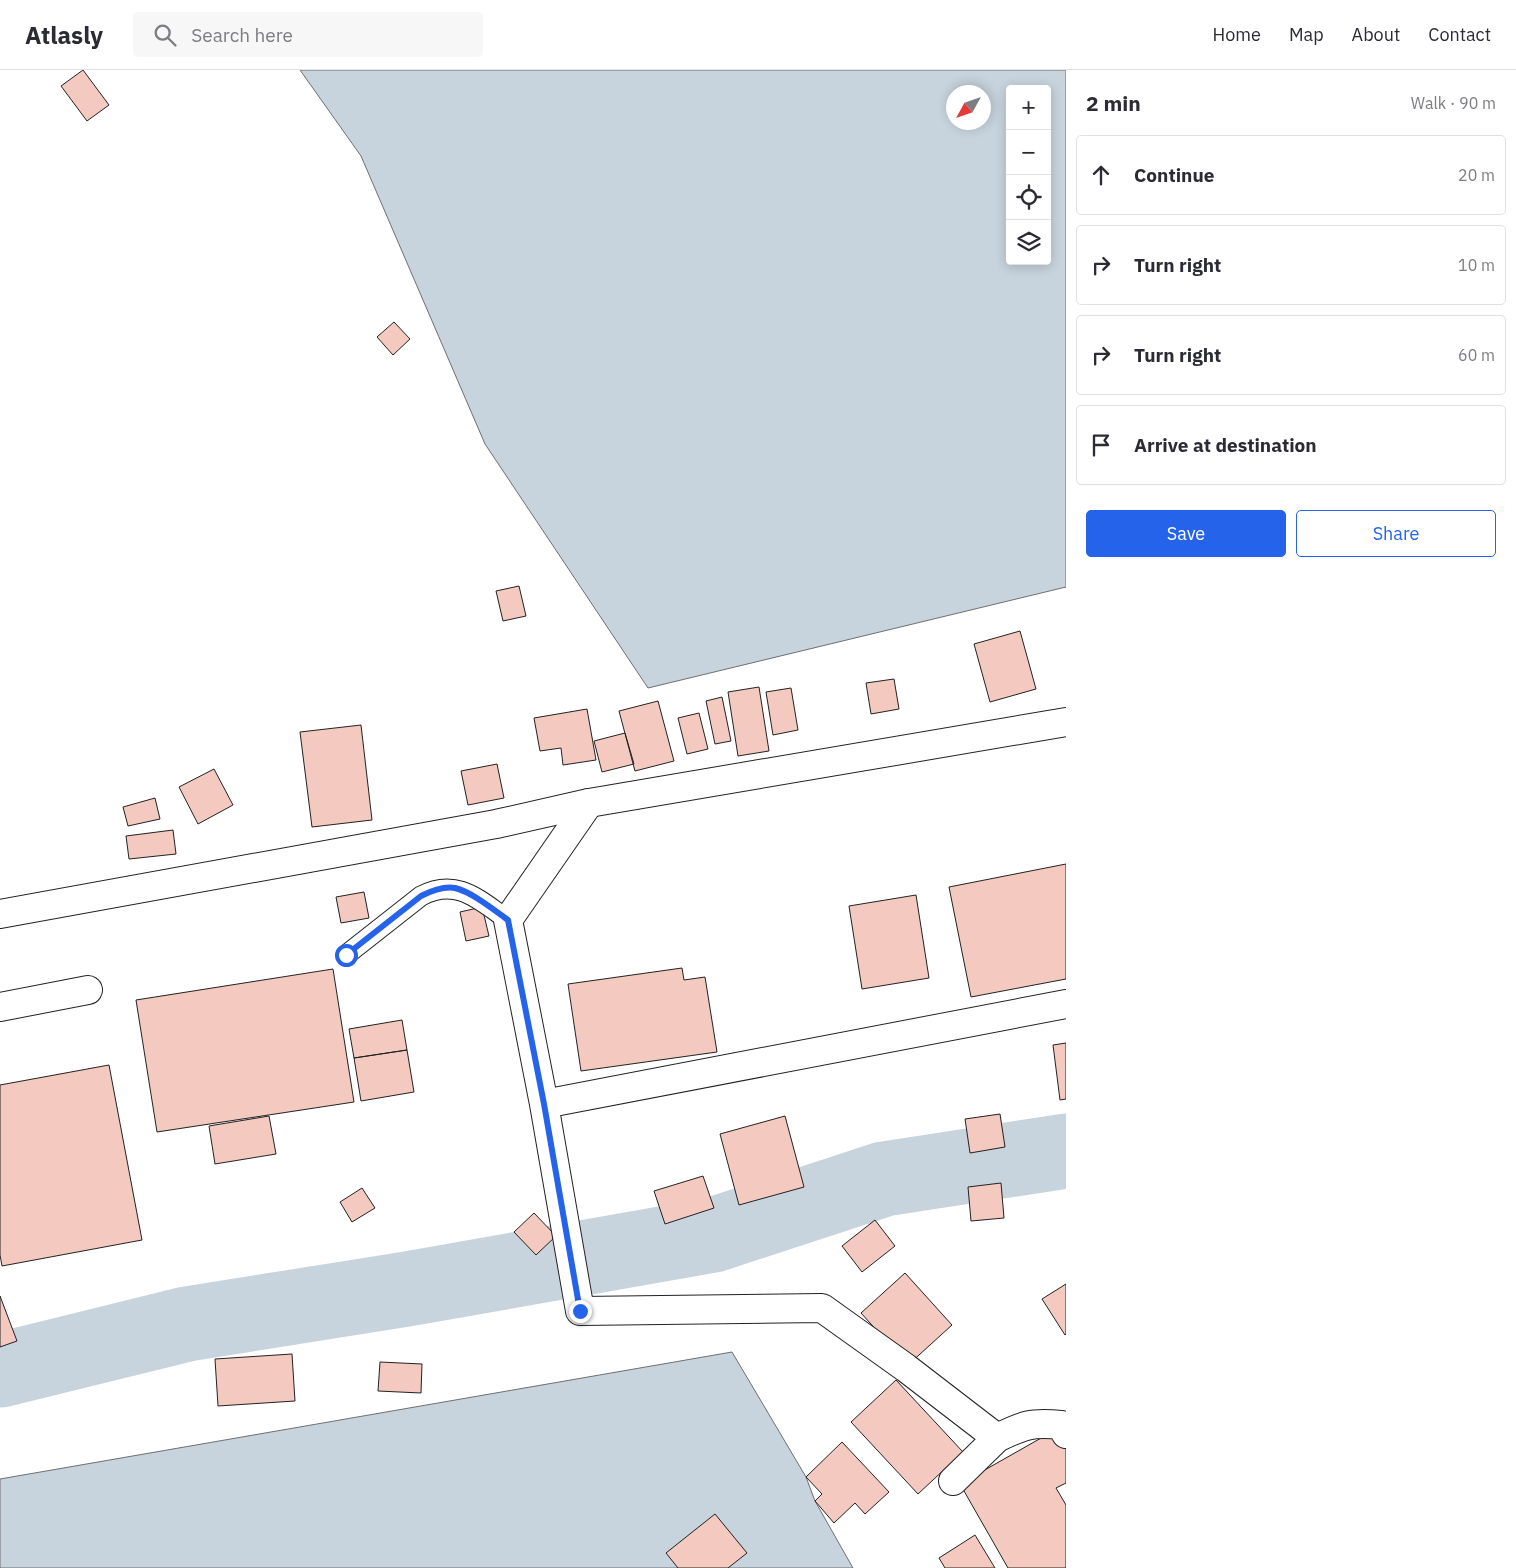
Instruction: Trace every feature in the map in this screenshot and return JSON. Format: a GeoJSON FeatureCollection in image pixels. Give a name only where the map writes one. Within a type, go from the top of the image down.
{"type":"FeatureCollection","features":[{"type":"Feature","properties":{"kind":"street"},"geometry":{"type":"LineString","coordinates":[[0,914],[496,824],[589,803],[1066,722]]}},
{"type":"Feature","properties":{"kind":"street"},"geometry":{"type":"LineString","coordinates":[[589,803],[508,920],[544,1104],[580,1311],[822,1308],[906,1368],[997,1438]]}},
{"type":"Feature","properties":{"kind":"street"},"geometry":{"type":"LineString","coordinates":[[0,1007],[88,990]]}},
{"type":"Feature","properties":{"kind":"street"},"geometry":{"type":"LineString","coordinates":[[544,1104],[1066,1004]]}},
{"type":"Feature","properties":{"kind":"street"},"geometry":{"type":"LineString","coordinates":[[953,1481],[997,1438],[1025,1424],[1045,1423],[1061,1425],[1066,1434]]}},
{"type":"Feature","properties":{"kind":"lane"},"geometry":{"type":"LineString","coordinates":[[346,955],[421,896],[433,890],[454,888],[476,898],[508,920]]}},
{"type":"Feature","properties":{"kind":"shaded area"},"geometry":{"type":"Polygon","coordinates":[[[300,70],[1066,70],[1066,587],[648,688],[485,444],[361,156],[300,70]]]}},
{"type":"Feature","properties":{"kind":"shaded area"},"geometry":{"type":"Polygon","coordinates":[[[732,1352],[806,1477],[815,1501],[853,1568],[0,1568],[0,1479],[732,1352]]]}},
{"type":"Feature","properties":{"kind":"building"},"geometry":{"type":"Polygon","coordinates":[[[83,70],[109,105],[87,121],[61,86],[83,70]]]}},
{"type":"Feature","properties":{"kind":"building"},"geometry":{"type":"Polygon","coordinates":[[[394,322],[410,339],[393,355],[377,337],[394,322]]]}},
{"type":"Feature","properties":{"kind":"building"},"geometry":{"type":"Polygon","coordinates":[[[519,586],[526,616],[503,621],[496,591],[519,586]]]}},
{"type":"Feature","properties":{"kind":"building"},"geometry":{"type":"Polygon","coordinates":[[[1020,631],[1036,689],[990,702],[974,644],[1020,631]]]}},
{"type":"Feature","properties":{"kind":"building"},"geometry":{"type":"Polygon","coordinates":[[[894,679],[899,709],[871,714],[866,683],[894,679]]]}},
{"type":"Feature","properties":{"kind":"building"},"geometry":{"type":"Polygon","coordinates":[[[759,687],[769,751],[738,756],[728,692],[759,687]]]}},
{"type":"Feature","properties":{"kind":"building"},"geometry":{"type":"Polygon","coordinates":[[[791,688],[798,730],[773,735],[766,692],[791,688]]]}},
{"type":"Feature","properties":{"kind":"building"},"geometry":{"type":"Polygon","coordinates":[[[722,697],[731,741],[715,744],[706,701],[722,697]]]}},
{"type":"Feature","properties":{"kind":"building"},"geometry":{"type":"Polygon","coordinates":[[[658,701],[674,761],[635,771],[619,711],[658,701]]]}},
{"type":"Feature","properties":{"kind":"building"},"geometry":{"type":"Polygon","coordinates":[[[587,709],[596,760],[563,765],[561,748],[540,751],[534,718],[587,709]]]}},
{"type":"Feature","properties":{"kind":"building"},"geometry":{"type":"Polygon","coordinates":[[[699,713],[708,749],[687,754],[678,718],[699,713]]]}},
{"type":"Feature","properties":{"kind":"building"},"geometry":{"type":"Polygon","coordinates":[[[361,725],[372,820],[312,827],[300,732],[361,725]]]}},
{"type":"Feature","properties":{"kind":"building"},"geometry":{"type":"Polygon","coordinates":[[[625,733],[634,764],[602,772],[594,741],[625,733]]]}},
{"type":"Feature","properties":{"kind":"building"},"geometry":{"type":"Polygon","coordinates":[[[497,764],[504,798],[468,805],[461,771],[497,764]]]}},
{"type":"Feature","properties":{"kind":"building"},"geometry":{"type":"Polygon","coordinates":[[[214,769],[233,805],[198,824],[179,787],[214,769]]]}},
{"type":"Feature","properties":{"kind":"building"},"geometry":{"type":"Polygon","coordinates":[[[155,798],[160,819],[128,826],[123,807],[155,798]]]}},
{"type":"Feature","properties":{"kind":"building"},"geometry":{"type":"Polygon","coordinates":[[[173,830],[176,854],[129,859],[126,836],[173,830]]]}},
{"type":"Feature","properties":{"kind":"building"},"geometry":{"type":"Polygon","coordinates":[[[1066,864],[1066,979],[971,997],[949,887],[1066,864]]]}},
{"type":"Feature","properties":{"kind":"building"},"geometry":{"type":"Polygon","coordinates":[[[364,892],[369,918],[341,923],[336,897],[364,892]]]}},
{"type":"Feature","properties":{"kind":"building"},"geometry":{"type":"Polygon","coordinates":[[[916,895],[929,978],[862,989],[849,906],[916,895]]]}},
{"type":"Feature","properties":{"kind":"building"},"geometry":{"type":"Polygon","coordinates":[[[482,907],[489,936],[466,941],[460,912],[482,907]]]}},
{"type":"Feature","properties":{"kind":"building"},"geometry":{"type":"Polygon","coordinates":[[[682,968],[684,980],[705,977],[717,1052],[581,1071],[568,984],[682,968]]]}},
{"type":"Feature","properties":{"kind":"building"},"geometry":{"type":"Polygon","coordinates":[[[333,969],[354,1102],[157,1132],[136,1000],[333,969]]]}},
{"type":"Feature","properties":{"kind":"building"},"geometry":{"type":"Polygon","coordinates":[[[402,1020],[407,1050],[354,1058],[349,1029],[402,1020]]]}},
{"type":"Feature","properties":{"kind":"building"},"geometry":{"type":"Polygon","coordinates":[[[1066,1043],[1066,1099],[1060,1100],[1053,1045],[1066,1043]]]}},
{"type":"Feature","properties":{"kind":"building"},"geometry":{"type":"Polygon","coordinates":[[[407,1050],[414,1092],[361,1101],[354,1058],[407,1050]]]}},
{"type":"Feature","properties":{"kind":"building"},"geometry":{"type":"Polygon","coordinates":[[[109,1065],[142,1240],[2,1266],[0,1255],[0,1085],[109,1065]]]}},
{"type":"Feature","properties":{"kind":"building"},"geometry":{"type":"Polygon","coordinates":[[[1000,1114],[1005,1147],[970,1153],[965,1119],[1000,1114]]]}},
{"type":"Feature","properties":{"kind":"building"},"geometry":{"type":"Polygon","coordinates":[[[269,1116],[276,1154],[215,1164],[209,1126],[269,1116]]]}},
{"type":"Feature","properties":{"kind":"building"},"geometry":{"type":"Polygon","coordinates":[[[785,1116],[804,1187],[739,1205],[720,1134],[785,1116]]]}},
{"type":"Feature","properties":{"kind":"building"},"geometry":{"type":"Polygon","coordinates":[[[703,1176],[714,1208],[665,1224],[654,1191],[703,1176]]]}},
{"type":"Feature","properties":{"kind":"building"},"geometry":{"type":"Polygon","coordinates":[[[1001,1183],[1004,1218],[971,1221],[968,1187],[1001,1183]]]}},
{"type":"Feature","properties":{"kind":"building"},"geometry":{"type":"Polygon","coordinates":[[[362,1188],[375,1208],[352,1222],[340,1202],[362,1188]]]}},
{"type":"Feature","properties":{"kind":"building"},"geometry":{"type":"Polygon","coordinates":[[[534,1213],[556,1236],[536,1255],[514,1232],[534,1213]]]}},
{"type":"Feature","properties":{"kind":"building"},"geometry":{"type":"Polygon","coordinates":[[[875,1220],[895,1246],[862,1272],[842,1246],[875,1220]]]}},
{"type":"Feature","properties":{"kind":"building"},"geometry":{"type":"Polygon","coordinates":[[[905,1273],[952,1325],[908,1365],[861,1313],[905,1273]]]}},
{"type":"Feature","properties":{"kind":"building"},"geometry":{"type":"Polygon","coordinates":[[[1066,1284],[1066,1334],[1065,1335],[1042,1299],[1066,1284]]]}},
{"type":"Feature","properties":{"kind":"building"},"geometry":{"type":"Polygon","coordinates":[[[0,1296],[17,1341],[0,1347],[0,1296]]]}},
{"type":"Feature","properties":{"kind":"building"},"geometry":{"type":"Polygon","coordinates":[[[292,1354],[295,1401],[218,1406],[215,1359],[292,1354]]]}},
{"type":"Feature","properties":{"kind":"building"},"geometry":{"type":"Polygon","coordinates":[[[380,1362],[422,1364],[421,1393],[378,1391],[380,1362]]]}},
{"type":"Feature","properties":{"kind":"building"},"geometry":{"type":"Polygon","coordinates":[[[896,1380],[963,1452],[918,1494],[851,1422],[896,1380]]]}},
{"type":"Feature","properties":{"kind":"building"},"geometry":{"type":"Polygon","coordinates":[[[1057,1429],[1066,1444],[1066,1483],[1056,1488],[1066,1505],[1066,1568],[1008,1568],[960,1484],[1057,1429]]]}},
{"type":"Feature","properties":{"kind":"building"},"geometry":{"type":"Polygon","coordinates":[[[842,1442],[889,1492],[865,1514],[855,1503],[834,1523],[815,1501],[822,1494],[806,1477],[842,1442]]]}},
{"type":"Feature","properties":{"kind":"building"},"geometry":{"type":"Polygon","coordinates":[[[715,1514],[747,1553],[728,1568],[678,1568],[666,1553],[715,1514]]]}},
{"type":"Feature","properties":{"kind":"building"},"geometry":{"type":"Polygon","coordinates":[[[975,1535],[995,1568],[945,1568],[939,1558],[975,1535]]]}},
{"type":"Feature","properties":{"kind":"waterway"},"geometry":{"type":"LineString","coordinates":[[0,1370],[187,1324],[407,1289],[713,1235],[884,1179],[1066,1151]]}},
{"type":"Feature","properties":{"kind":"route"},"geometry":{"type":"LineString","coordinates":[[346,955],[421,896],[433,890],[454,888],[476,898],[508,920],[544,1104],[580,1311]]}}]}
